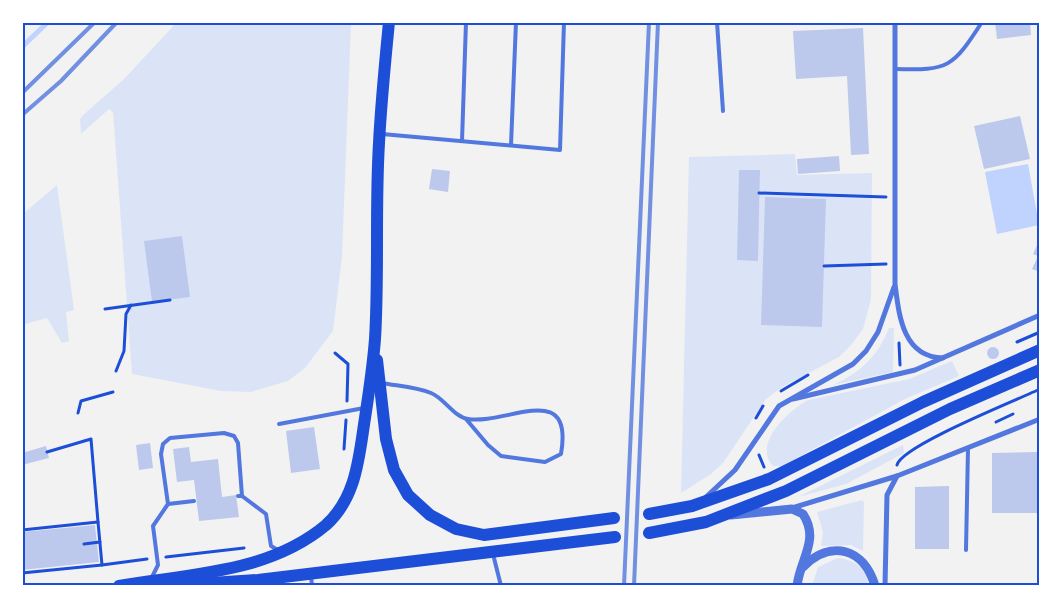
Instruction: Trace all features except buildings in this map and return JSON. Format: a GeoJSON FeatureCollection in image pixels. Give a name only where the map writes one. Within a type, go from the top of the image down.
{"type":"FeatureCollection","features":[{"type":"Feature","properties":{"kind":"main road"},"geometry":{"type":"LineString","coordinates":[[119,586],[236,567],[274,556],[292,548],[326,524],[337,512],[348,495],[359,463],[375,340],[381,22]]}},
{"type":"Feature","properties":{"kind":"main road"},"geometry":{"type":"LineString","coordinates":[[380,127],[389,22]]}},
{"type":"Feature","properties":{"kind":"main road"},"geometry":{"type":"LineString","coordinates":[[375,340],[389,454],[397,477],[408,495],[430,515],[468,533],[493,534],[614,518]]}},
{"type":"Feature","properties":{"kind":"main road"},"geometry":{"type":"LineString","coordinates":[[649,514],[692,506],[769,479],[923,402],[1040,350]]}},
{"type":"Feature","properties":{"kind":"main road"},"geometry":{"type":"LineString","coordinates":[[648,533],[706,522],[786,491],[950,409],[1040,370]]}},
{"type":"Feature","properties":{"kind":"main road"},"geometry":{"type":"LineString","coordinates":[[166,586],[290,579],[311,580],[492,552],[615,537]]}},
{"type":"Feature","properties":{"kind":"street"},"geometry":{"type":"LineString","coordinates":[[895,22],[895,284],[898,307],[908,339],[922,354],[943,358]]}},
{"type":"Feature","properties":{"kind":"street"},"geometry":{"type":"LineString","coordinates":[[692,506],[725,480],[754,443],[779,406],[853,364],[866,351],[878,332],[895,284]]}},
{"type":"Feature","properties":{"kind":"street"},"geometry":{"type":"LineString","coordinates":[[785,402],[807,395],[896,376],[943,358],[1040,315]]}},
{"type":"Feature","properties":{"kind":"street"},"geometry":{"type":"LineString","coordinates":[[723,516],[787,509],[897,476],[1040,419]]}},
{"type":"Feature","properties":{"kind":"street"},"geometry":{"type":"LineString","coordinates":[[885,586],[887,495],[897,476]]}},
{"type":"Feature","properties":{"kind":"street"},"geometry":{"type":"LineString","coordinates":[[787,509],[800,512],[810,529],[811,543],[797,586]]}},
{"type":"Feature","properties":{"kind":"street"},"geometry":{"type":"LineString","coordinates":[[801,569],[821,555],[846,552],[858,557],[867,566],[875,586]]}},
{"type":"Feature","properties":{"kind":"lane"},"geometry":{"type":"LineString","coordinates":[[462,141],[466,22]]}},
{"type":"Feature","properties":{"kind":"lane"},"geometry":{"type":"LineString","coordinates":[[511,146],[516,22]]}},
{"type":"Feature","properties":{"kind":"lane"},"geometry":{"type":"LineString","coordinates":[[380,127],[462,141],[560,150],[564,22]]}},
{"type":"Feature","properties":{"kind":"lane"},"geometry":{"type":"LineString","coordinates":[[717,22],[723,111]]}},
{"type":"Feature","properties":{"kind":"lane"},"geometry":{"type":"LineString","coordinates":[[895,69],[925,70],[947,65],[962,53],[982,22]]}},
{"type":"Feature","properties":{"kind":"lane"},"geometry":{"type":"LineString","coordinates":[[380,382],[432,393],[466,419],[488,445],[501,456],[546,462],[561,454],[564,437],[562,426],[554,414],[543,409],[488,421],[466,419]]}},
{"type":"Feature","properties":{"kind":"lane"},"geometry":{"type":"LineString","coordinates":[[279,424],[366,408]]}},
{"type":"Feature","properties":{"kind":"lane"},"geometry":{"type":"LineString","coordinates":[[144,582],[154,576],[157,571],[153,526],[168,504],[161,454],[163,444],[170,438],[224,433],[234,436],[238,443],[240,496],[266,514],[270,542],[276,549],[292,548]]}},
{"type":"Feature","properties":{"kind":"lane"},"geometry":{"type":"LineString","coordinates":[[966,550],[968,448]]}},
{"type":"Feature","properties":{"kind":"lane"},"geometry":{"type":"LineString","coordinates":[[168,504],[194,501]]}},
{"type":"Feature","properties":{"kind":"lane"},"geometry":{"type":"LineString","coordinates":[[492,552],[502,586]]}},
{"type":"Feature","properties":{"kind":"path"},"geometry":{"type":"LineString","coordinates":[[759,193],[895,197]]}},
{"type":"Feature","properties":{"kind":"path"},"geometry":{"type":"LineString","coordinates":[[824,266],[895,264]]}},
{"type":"Feature","properties":{"kind":"path"},"geometry":{"type":"LineString","coordinates":[[105,308],[170,300]]}},
{"type":"Feature","properties":{"kind":"path"},"geometry":{"type":"LineString","coordinates":[[116,371],[124,351],[126,314],[131,306]]}},
{"type":"Feature","properties":{"kind":"path"},"geometry":{"type":"LineString","coordinates":[[1016,343],[1040,332]]}},
{"type":"Feature","properties":{"kind":"path"},"geometry":{"type":"LineString","coordinates":[[335,353],[348,364],[343,456]]}},
{"type":"Feature","properties":{"kind":"path"},"geometry":{"type":"LineString","coordinates":[[775,394],[815,371]]}},
{"type":"Feature","properties":{"kind":"path"},"geometry":{"type":"LineString","coordinates":[[897,464],[900,458],[921,443],[1040,389]]}},
{"type":"Feature","properties":{"kind":"path"},"geometry":{"type":"LineString","coordinates":[[78,413],[81,401],[113,392]]}},
{"type":"Feature","properties":{"kind":"path"},"geometry":{"type":"LineString","coordinates":[[751,426],[766,402]]}},
{"type":"Feature","properties":{"kind":"path"},"geometry":{"type":"LineString","coordinates":[[996,422],[1013,414]]}},
{"type":"Feature","properties":{"kind":"path"},"geometry":{"type":"LineString","coordinates":[[47,452],[91,439],[102,565]]}},
{"type":"Feature","properties":{"kind":"path"},"geometry":{"type":"LineString","coordinates":[[754,443],[769,479]]}},
{"type":"Feature","properties":{"kind":"path"},"geometry":{"type":"LineString","coordinates":[[22,530],[98,522]]}},
{"type":"Feature","properties":{"kind":"path"},"geometry":{"type":"LineString","coordinates":[[84,544],[100,542]]}},
{"type":"Feature","properties":{"kind":"path"},"geometry":{"type":"LineString","coordinates":[[22,573],[247,548],[270,542]]}},
{"type":"Feature","properties":{"kind":"shaded area"},"geometry":{"type":"Polygon","coordinates":[[[176,23],[351,23],[342,257],[333,331],[305,368],[288,381],[251,392],[221,391],[132,374],[113,112],[109,109],[81,134],[80,119],[83,115],[124,79],[176,23]]]}},
{"type":"Feature","properties":{"kind":"shaded area"},"geometry":{"type":"Polygon","coordinates":[[[795,154],[797,175],[872,173],[871,299],[863,329],[839,357],[782,387],[766,399],[723,463],[711,474],[681,493],[689,157],[795,154]]]}},
{"type":"Feature","properties":{"kind":"shaded area"},"geometry":{"type":"Polygon","coordinates":[[[57,185],[74,310],[66,312],[69,341],[62,343],[47,318],[22,325],[23,214],[57,185]]]}},
{"type":"Feature","properties":{"kind":"shaded area"},"geometry":{"type":"Polygon","coordinates":[[[889,328],[894,328],[893,372],[833,385],[852,375],[874,355],[889,328]]]}},
{"type":"Feature","properties":{"kind":"shaded area"},"geometry":{"type":"Polygon","coordinates":[[[952,361],[959,376],[905,399],[782,466],[773,466],[768,457],[767,448],[776,428],[792,411],[808,400],[909,379],[952,361]]]}},
{"type":"Feature","properties":{"kind":"shaded area"},"geometry":{"type":"Polygon","coordinates":[[[903,445],[904,453],[846,484],[798,497],[903,445]]]}},
{"type":"Feature","properties":{"kind":"shaded area"},"geometry":{"type":"Polygon","coordinates":[[[862,500],[864,502],[863,551],[851,545],[821,546],[823,532],[817,512],[862,500]]]}},
{"type":"Feature","properties":{"kind":"shaded area"},"geometry":{"type":"Polygon","coordinates":[[[838,558],[859,566],[865,574],[868,585],[812,586],[818,567],[838,558]]]}},
{"type":"Feature","properties":{"kind":"water"},"geometry":{"type":"Polygon","coordinates":[[[1028,164],[1039,225],[997,234],[985,172],[1028,164]]]}},
{"type":"Feature","properties":{"kind":"waterway"},"geometry":{"type":"LineString","coordinates":[[22,47],[48,22]]}},
{"type":"Feature","properties":{"kind":"railway"},"geometry":{"type":"LineString","coordinates":[[22,93],[95,22]]}},
{"type":"Feature","properties":{"kind":"railway"},"geometry":{"type":"LineString","coordinates":[[22,115],[61,81],[117,22]]}},
{"type":"Feature","properties":{"kind":"railway"},"geometry":{"type":"LineString","coordinates":[[624,586],[649,22]]}},
{"type":"Feature","properties":{"kind":"railway"},"geometry":{"type":"LineString","coordinates":[[634,586],[658,22]]}}]}
